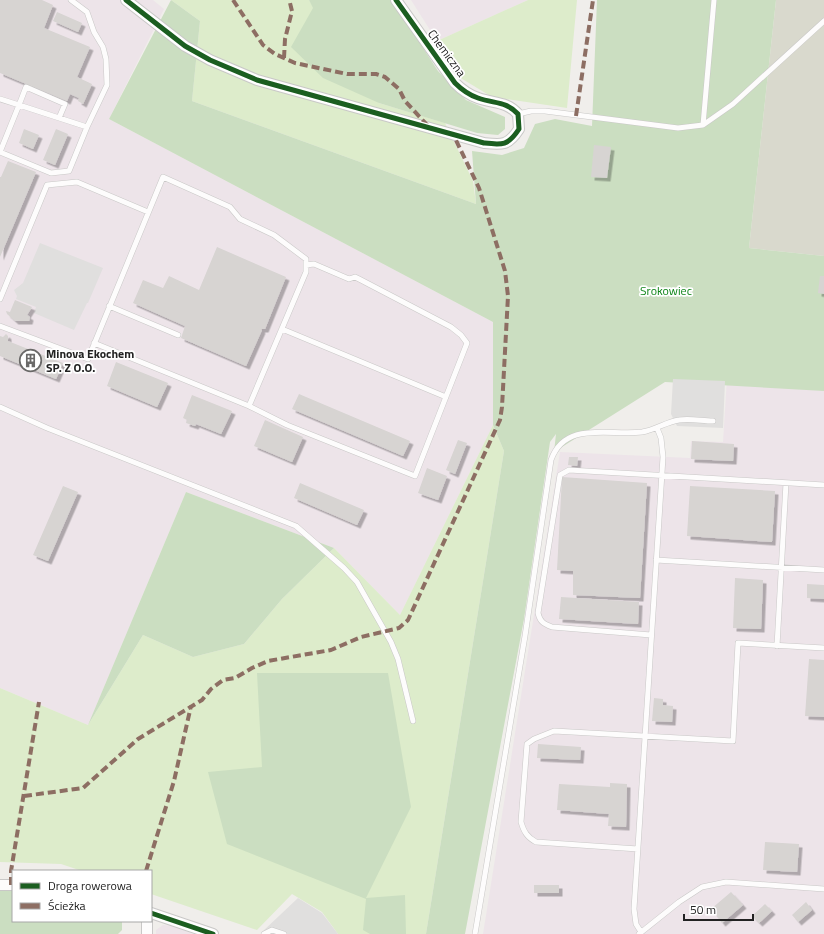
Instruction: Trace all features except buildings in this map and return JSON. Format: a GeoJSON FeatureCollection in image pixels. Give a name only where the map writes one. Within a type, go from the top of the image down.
{"type":"FeatureCollection","features":[{"type":"Feature","properties":{"kind":"street"},"geometry":{"type":"LineString","coordinates":[[126,0],[186,46],[210,60],[257,80],[484,143],[498,144],[510,141],[519,130],[518,114]]}},
{"type":"Feature","properties":{"kind":"street","name":"Chemiczna"},"geometry":{"type":"LineString","coordinates":[[396,0],[455,83],[465,92],[477,98],[507,104],[518,114]]}},
{"type":"Feature","properties":{"kind":"street"},"geometry":{"type":"LineString","coordinates":[[0,885],[12,885]]}},
{"type":"Feature","properties":{"kind":"street"},"geometry":{"type":"LineString","coordinates":[[152,913],[213,934]]}},
{"type":"Feature","properties":{"kind":"street"},"geometry":{"type":"LineString","coordinates":[[147,922],[147,934]]}},
{"type":"Feature","properties":{"kind":"lane"},"geometry":{"type":"LineString","coordinates":[[59,118],[65,104],[26,87],[0,152],[51,173],[69,171],[87,127],[107,85],[106,60],[103,47],[94,32],[87,12],[71,0]]}},
{"type":"Feature","properties":{"kind":"lane"},"geometry":{"type":"LineString","coordinates":[[703,125],[714,0]]}},
{"type":"Feature","properties":{"kind":"lane"},"geometry":{"type":"LineString","coordinates":[[518,114],[531,111],[545,111],[678,128],[703,125],[733,104],[824,20]]}},
{"type":"Feature","properties":{"kind":"lane"},"geometry":{"type":"LineString","coordinates":[[0,99],[87,127]]}},
{"type":"Feature","properties":{"kind":"lane"},"geometry":{"type":"LineString","coordinates":[[0,326],[88,359],[163,177],[230,207],[240,219],[274,235],[306,259],[306,272],[249,406]]}},
{"type":"Feature","properties":{"kind":"lane"},"geometry":{"type":"LineString","coordinates":[[0,299],[47,185],[77,182],[148,212]]}},
{"type":"Feature","properties":{"kind":"lane"},"geometry":{"type":"LineString","coordinates":[[94,342],[249,406],[287,425],[415,476],[467,343],[461,335],[451,327],[355,277],[349,279],[314,264],[306,265]]}},
{"type":"Feature","properties":{"kind":"lane"},"geometry":{"type":"LineString","coordinates":[[109,306],[178,334]]}},
{"type":"Feature","properties":{"kind":"lane"},"geometry":{"type":"LineString","coordinates":[[282,329],[446,397]]}},
{"type":"Feature","properties":{"kind":"lane"},"geometry":{"type":"LineString","coordinates":[[0,407],[76,440],[296,526],[358,582],[391,642],[398,659],[413,721]]}},
{"type":"Feature","properties":{"kind":"lane"},"geometry":{"type":"LineString","coordinates":[[475,934],[525,636],[551,460],[554,452],[559,444],[588,432],[626,434],[644,432],[680,420],[713,421]]}},
{"type":"Feature","properties":{"kind":"lane"},"geometry":{"type":"LineString","coordinates":[[657,428],[661,438],[663,457],[634,909],[636,924],[640,933],[679,902],[702,887],[726,882],[824,889]]}},
{"type":"Feature","properties":{"kind":"lane"},"geometry":{"type":"LineString","coordinates":[[651,636],[552,627],[544,624],[540,620],[538,613],[560,475],[569,470],[824,485]]}},
{"type":"Feature","properties":{"kind":"lane"},"geometry":{"type":"LineString","coordinates":[[776,646],[786,483]]}},
{"type":"Feature","properties":{"kind":"lane"},"geometry":{"type":"LineString","coordinates":[[656,560],[824,570]]}},
{"type":"Feature","properties":{"kind":"lane"},"geometry":{"type":"LineString","coordinates":[[638,849],[536,842],[529,838],[525,833],[521,822],[525,762],[528,744],[534,739],[554,731],[733,742],[738,644],[824,648]]}},
{"type":"Feature","properties":{"kind":"lane"},"geometry":{"type":"LineString","coordinates":[[264,934],[272,930],[284,934]]}},
{"type":"Feature","properties":{"kind":"shaded area"},"geometry":{"type":"Polygon","coordinates":[[[0,0],[153,0],[164,9],[109,119],[493,322],[493,425],[400,615],[334,548],[186,492],[88,725],[0,688],[0,0]]]}},
{"type":"Feature","properties":{"kind":"shaded area"},"geometry":{"type":"Polygon","coordinates":[[[411,0],[528,0],[437,41],[411,0]]]}},
{"type":"Feature","properties":{"kind":"shaded area"},"geometry":{"type":"Polygon","coordinates":[[[776,0],[824,0],[824,256],[749,248],[776,0]]]}},
{"type":"Feature","properties":{"kind":"shaded area"},"geometry":{"type":"Polygon","coordinates":[[[40,243],[103,268],[88,303],[74,330],[34,313],[36,307],[16,299],[17,296],[14,290],[23,283],[40,243]]]}},
{"type":"Feature","properties":{"kind":"shaded area"},"geometry":{"type":"Polygon","coordinates":[[[727,378],[824,384],[824,934],[483,934],[560,452],[690,458],[691,441],[723,442],[727,378]]]}},
{"type":"Feature","properties":{"kind":"shaded area"},"geometry":{"type":"Polygon","coordinates":[[[673,379],[725,381],[723,428],[677,426],[671,414],[673,379]]]}},
{"type":"Feature","properties":{"kind":"shaded area"},"geometry":{"type":"Polygon","coordinates":[[[298,898],[322,913],[338,934],[263,934],[262,932],[298,898]]]}},
{"type":"Feature","properties":{"kind":"shaded area"},"geometry":{"type":"Polygon","coordinates":[[[163,925],[174,926],[193,934],[156,934],[156,930],[163,925]]]}},
{"type":"Feature","properties":{"kind":"green space"},"geometry":{"type":"Polygon","coordinates":[[[171,0],[309,0],[379,103],[445,123],[473,181],[476,204],[192,101],[200,21],[171,0]]]}},
{"type":"Feature","properties":{"kind":"green space","name":"Srokowiec"},"geometry":{"type":"Polygon","coordinates":[[[171,0],[200,21],[192,101],[476,204],[472,151],[502,155],[524,148],[535,124],[555,119],[592,126],[597,0],[776,0],[749,248],[824,256],[824,391],[665,382],[554,452],[556,434],[550,442],[524,619],[465,934],[426,934],[504,451],[493,425],[493,322],[109,119],[171,0]]]}},
{"type":"Feature","properties":{"kind":"green space"},"geometry":{"type":"Polygon","coordinates":[[[309,0],[392,0],[438,71],[466,100],[505,117],[505,129],[498,135],[477,133],[379,103],[323,78],[291,47],[313,8],[309,0]]]}},
{"type":"Feature","properties":{"kind":"green space"},"geometry":{"type":"Polygon","coordinates":[[[528,0],[577,0],[567,108],[492,97],[459,77],[437,41],[528,0]]]}},
{"type":"Feature","properties":{"kind":"green space"},"geometry":{"type":"Polygon","coordinates":[[[493,425],[504,451],[426,934],[338,934],[322,912],[292,894],[257,930],[152,894],[152,870],[79,870],[61,864],[0,862],[0,688],[88,725],[143,635],[193,657],[244,644],[282,599],[334,548],[400,615],[493,425]]]}},
{"type":"Feature","properties":{"kind":"green space"},"geometry":{"type":"Polygon","coordinates":[[[186,492],[334,548],[282,599],[244,644],[193,657],[143,635],[88,725],[186,492]]]}},
{"type":"Feature","properties":{"kind":"green space"},"geometry":{"type":"Polygon","coordinates":[[[257,673],[388,673],[411,807],[366,898],[405,895],[406,934],[370,934],[363,930],[366,899],[227,844],[208,772],[262,767],[257,673]]]}},
{"type":"Feature","properties":{"kind":"green space"},"geometry":{"type":"Polygon","coordinates":[[[0,891],[12,891],[12,922],[122,922],[122,930],[118,934],[0,934],[0,891]]]}},
{"type":"Feature","properties":{"kind":"marked path"},"geometry":{"type":"LineString","coordinates":[[233,0],[263,45],[275,54],[295,63],[347,74],[376,74],[385,77],[399,89],[405,101],[429,127]]}},
{"type":"Feature","properties":{"kind":"marked path"},"geometry":{"type":"LineString","coordinates":[[576,116],[593,0]]}},
{"type":"Feature","properties":{"kind":"marked path"},"geometry":{"type":"LineString","coordinates":[[284,58],[285,39],[292,11],[290,3]]}},
{"type":"Feature","properties":{"kind":"marked path"},"geometry":{"type":"LineString","coordinates":[[24,796],[83,788],[138,739],[202,700],[211,689],[223,680],[235,678],[268,661],[331,650],[361,637],[399,628],[408,620],[500,420],[502,407],[508,296],[505,271],[479,188],[453,134]]}},
{"type":"Feature","properties":{"kind":"marked path"},"geometry":{"type":"LineString","coordinates":[[11,885],[11,871],[39,702]]}},
{"type":"Feature","properties":{"kind":"marked path"},"geometry":{"type":"LineString","coordinates":[[146,870],[174,781],[191,706]]}},
{"type":"Feature","properties":{"kind":"cycle path"},"geometry":{"type":"LineString","coordinates":[[126,0],[185,46],[210,60],[257,80],[484,143],[500,144],[511,139],[519,129],[518,114],[505,105],[478,98],[458,86],[396,0]]}},
{"type":"Feature","properties":{"kind":"cycle path"},"geometry":{"type":"LineString","coordinates":[[152,913],[213,934]]}},
{"type":"Feature","properties":{"kind":"place","name":"Minova Ekochem SP. Z O.O."},"geometry":{"type":"Point","coordinates":[31,360]}}]}
